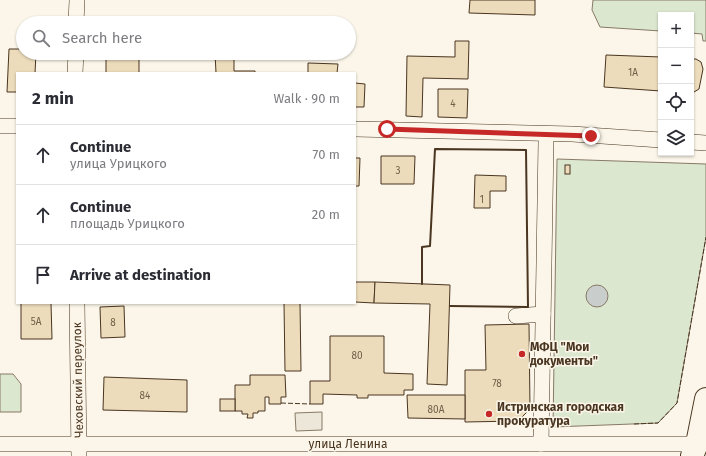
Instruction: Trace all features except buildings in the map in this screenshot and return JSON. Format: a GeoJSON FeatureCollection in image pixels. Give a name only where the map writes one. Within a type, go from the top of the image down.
{"type":"FeatureCollection","features":[{"type":"Feature","properties":{"kind":"main road"},"geometry":{"type":"LineString","coordinates":[[694,450],[706,400]]}},
{"type":"Feature","properties":{"kind":"street"},"geometry":{"type":"LineString","coordinates":[[76,16],[77,0]]}},
{"type":"Feature","properties":{"kind":"street"},"geometry":{"type":"LineString","coordinates":[[75,72],[76,60]]}},
{"type":"Feature","properties":{"kind":"street"},"geometry":{"type":"LineString","coordinates":[[0,126],[16,126]]}},
{"type":"Feature","properties":{"kind":"street"},"geometry":{"type":"LineString","coordinates":[[356,129],[546,138],[572,134],[658,140]]}},
{"type":"Feature","properties":{"kind":"street"},"geometry":{"type":"LineString","coordinates":[[541,444],[546,138]]}},
{"type":"Feature","properties":{"kind":"street"},"geometry":{"type":"LineString","coordinates":[[694,142],[706,143]]}},
{"type":"Feature","properties":{"kind":"street","name":"Чеховский переулок"},"geometry":{"type":"LineString","coordinates":[[77,304],[79,450]]}},
{"type":"Feature","properties":{"kind":"street"},"geometry":{"type":"LineString","coordinates":[[516,316],[543,314]]}},
{"type":"Feature","properties":{"kind":"street","name":"улица Ленина"},"geometry":{"type":"LineString","coordinates":[[0,444],[79,450],[541,444],[694,450]]}},
{"type":"Feature","properties":{"kind":"green space"},"geometry":{"type":"Polygon","coordinates":[[[593,0],[706,0],[706,41],[703,41],[702,34],[694,33],[694,12],[658,12],[658,31],[600,27],[592,10],[593,0]]]}},
{"type":"Feature","properties":{"kind":"green space"},"geometry":{"type":"Polygon","coordinates":[[[557,159],[706,164],[706,237],[677,403],[658,423],[553,427],[557,159]]]}},
{"type":"Feature","properties":{"kind":"green space"},"geometry":{"type":"Polygon","coordinates":[[[0,374],[13,374],[21,384],[21,412],[0,412],[0,374]]]}},
{"type":"Feature","properties":{"kind":"shaded area"},"geometry":{"type":"Polygon","coordinates":[[[597,285],[601,286],[607,292],[607,300],[601,306],[597,307],[593,306],[587,300],[586,296],[587,292],[593,286],[597,285]]]}},
{"type":"Feature","properties":{"kind":"shaded area"},"geometry":{"type":"Polygon","coordinates":[[[322,412],[322,430],[296,431],[295,413],[322,412]]]}},
{"type":"Feature","properties":{"kind":"fence"},"geometry":{"type":"LineString","coordinates":[[634,424],[658,423],[677,403],[706,237]]}},
{"type":"Feature","properties":{"kind":"fence"},"geometry":{"type":"LineString","coordinates":[[281,403],[310,404]]}},
{"type":"Feature","properties":{"kind":"wall"},"geometry":{"type":"LineString","coordinates":[[422,284],[422,247],[430,246],[435,149],[526,150],[528,307],[450,306]]}},
{"type":"Feature","properties":{"kind":"place","name":"МФЦ \"Мои документы\""},"geometry":{"type":"Point","coordinates":[522,354]}},
{"type":"Feature","properties":{"kind":"place","name":"Истринская городская прокуратура"},"geometry":{"type":"Point","coordinates":[489,414]}},
{"type":"Feature","properties":{"kind":"route"},"geometry":{"type":"LineString","coordinates":[[387,129],[572,134],[591,136]]}}]}
